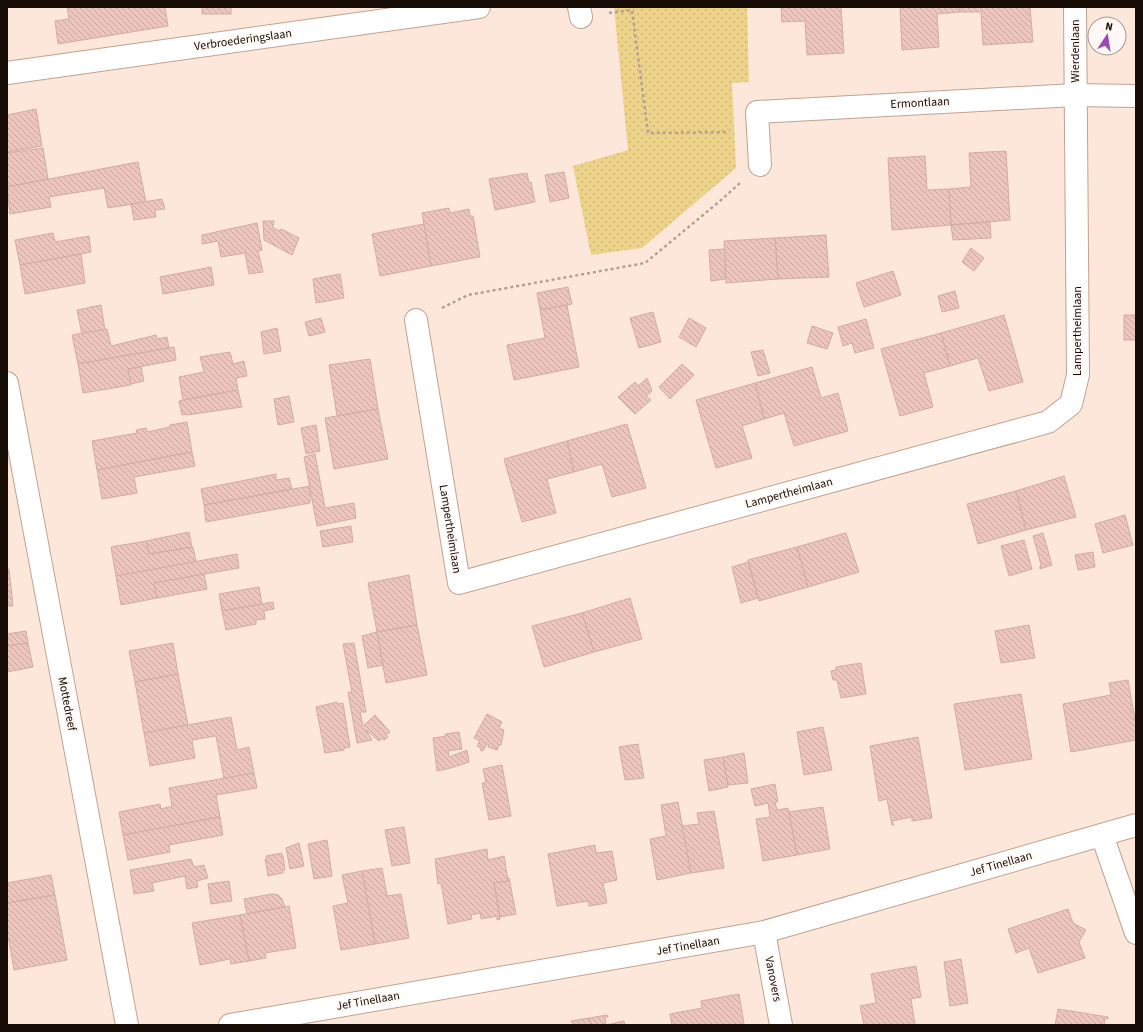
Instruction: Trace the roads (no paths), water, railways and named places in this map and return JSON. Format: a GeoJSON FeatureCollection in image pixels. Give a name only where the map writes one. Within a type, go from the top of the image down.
{"type":"FeatureCollection","features":[{"type":"Feature","properties":{"kind":"street","name":"Verbroederingslaan"},"geometry":{"type":"LineString","coordinates":[[7,73],[479,7]]}},
{"type":"Feature","properties":{"kind":"street","name":"Wierdenlaan"},"geometry":{"type":"LineString","coordinates":[[1075,7],[1075,95]]}},
{"type":"Feature","properties":{"kind":"street","name":"Ermontlaan"},"geometry":{"type":"LineString","coordinates":[[760,165],[757,112],[1075,95],[1136,96]]}},
{"type":"Feature","properties":{"kind":"street","name":"Lampertheimlaan"},"geometry":{"type":"LineString","coordinates":[[416,320],[459,583],[1048,422],[1071,404],[1078,375],[1075,95]]}},
{"type":"Feature","properties":{"kind":"street","name":"Mottedreef"},"geometry":{"type":"LineString","coordinates":[[7,383],[127,1025]]}},
{"type":"Feature","properties":{"kind":"street","name":"Jef Tinellaan"},"geometry":{"type":"LineString","coordinates":[[230,1025],[764,932],[1136,825]]}},
{"type":"Feature","properties":{"kind":"street"},"geometry":{"type":"LineString","coordinates":[[1102,835],[1136,933]]}},
{"type":"Feature","properties":{"kind":"street","name":"Vanovers"},"geometry":{"type":"LineString","coordinates":[[764,932],[782,1025]]}}]}
